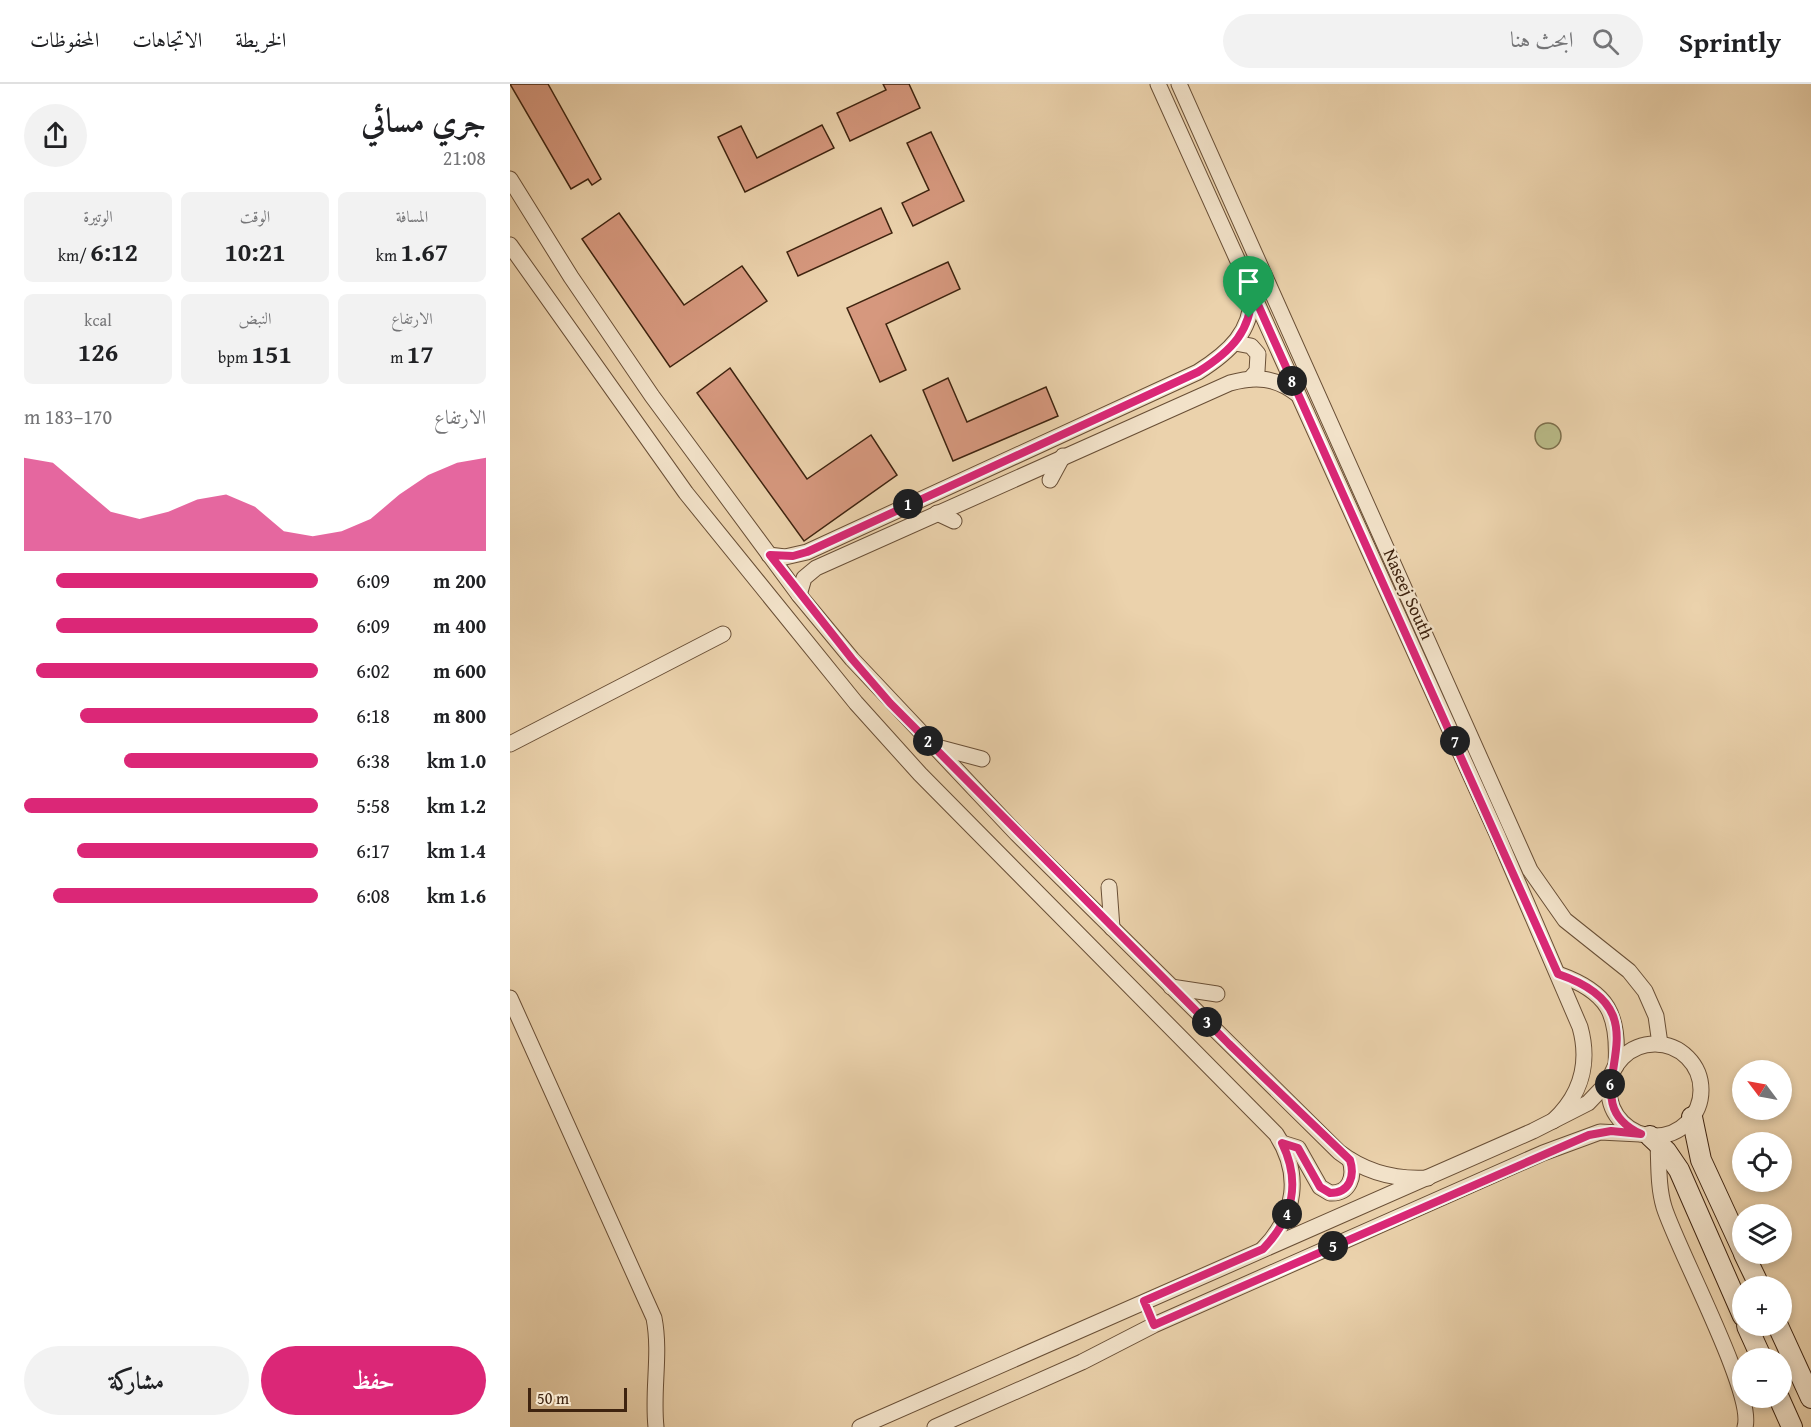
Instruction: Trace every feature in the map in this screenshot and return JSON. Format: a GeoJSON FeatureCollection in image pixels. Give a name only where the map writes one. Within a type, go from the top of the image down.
{"type":"FeatureCollection","features":[{"type":"Feature","properties":{"kind":"main road"},"geometry":{"type":"LineString","coordinates":[[1692,1117],[1701,1160],[1732,1226]]}},
{"type":"Feature","properties":{"kind":"main road"},"geometry":{"type":"LineString","coordinates":[[1650,1137],[1679,1170],[1732,1291]]}},
{"type":"Feature","properties":{"kind":"main road"},"geometry":{"type":"LineString","coordinates":[[1783,1336],[1811,1398]]}},
{"type":"Feature","properties":{"kind":"main road"},"geometry":{"type":"LineString","coordinates":[[1783,1408],[1792,1427]]}},
{"type":"Feature","properties":{"kind":"street","name":"Naseej South"},"geometry":{"type":"LineString","coordinates":[[1158,84],[1580,1027],[1584,1057],[1578,1088],[1568,1106],[1553,1121]]}},
{"type":"Feature","properties":{"kind":"street"},"geometry":{"type":"LineString","coordinates":[[1179,84],[1530,870],[1565,920],[1629,971],[1645,991],[1656,1016],[1660,1044]]}},
{"type":"Feature","properties":{"kind":"street"},"geometry":{"type":"LineString","coordinates":[[510,179],[611,337],[799,595],[875,685],[1112,928],[1350,1160],[1385,1175],[1428,1178]]}},
{"type":"Feature","properties":{"kind":"street"},"geometry":{"type":"LineString","coordinates":[[510,244],[699,510],[856,703],[920,774],[1269,1125],[1282,1143],[1293,1176],[1292,1199],[1282,1225],[1263,1249]]}},
{"type":"Feature","properties":{"kind":"street"},"geometry":{"type":"LineString","coordinates":[[770,555],[785,557],[800,554],[1198,372],[1235,343],[1249,318],[1251,289]]}},
{"type":"Feature","properties":{"kind":"street"},"geometry":{"type":"LineString","coordinates":[[1235,343],[1251,346],[1258,354],[1257,371],[1250,379]]}},
{"type":"Feature","properties":{"kind":"street"},"geometry":{"type":"LineString","coordinates":[[799,595],[801,583],[808,573],[1220,387],[1250,379],[1277,381],[1297,394]]}},
{"type":"Feature","properties":{"kind":"street"},"geometry":{"type":"LineString","coordinates":[[1050,480],[1063,456]]}},
{"type":"Feature","properties":{"kind":"street"},"geometry":{"type":"LineString","coordinates":[[937,513],[954,521]]}},
{"type":"Feature","properties":{"kind":"street"},"geometry":{"type":"LineString","coordinates":[[800,554],[798,559],[800,568],[808,573]]}},
{"type":"Feature","properties":{"kind":"street"},"geometry":{"type":"LineString","coordinates":[[510,744],[723,634]]}},
{"type":"Feature","properties":{"kind":"street"},"geometry":{"type":"LineString","coordinates":[[933,746],[982,759]]}},
{"type":"Feature","properties":{"kind":"street"},"geometry":{"type":"LineString","coordinates":[[1109,887],[1112,928]]}},
{"type":"Feature","properties":{"kind":"street"},"geometry":{"type":"LineString","coordinates":[[1558,974],[1588,988],[1608,1006],[1617,1032],[1610,1099],[1618,1117],[1650,1137],[1664,1208],[1715,1322],[1746,1410],[1745,1427]]}},
{"type":"Feature","properties":{"kind":"street"},"geometry":{"type":"LineString","coordinates":[[1171,987],[1217,994]]}},
{"type":"Feature","properties":{"kind":"street"},"geometry":{"type":"LineString","coordinates":[[510,998],[654,1318],[658,1340],[654,1386],[656,1427]]}},
{"type":"Feature","properties":{"kind":"street"},"geometry":{"type":"LineString","coordinates":[[860,1427],[1553,1121],[1588,1103],[1630,1051],[1650,1044],[1660,1044],[1678,1050],[1697,1071],[1700,1099],[1692,1117],[1669,1134],[1650,1137],[1611,1131],[1589,1135],[1154,1325],[1082,1362],[935,1427]]}},
{"type":"Feature","properties":{"kind":"street"},"geometry":{"type":"LineString","coordinates":[[1282,1143],[1298,1148],[1320,1187],[1330,1193],[1342,1191],[1350,1183],[1353,1172],[1350,1160]]}},
{"type":"Feature","properties":{"kind":"street"},"geometry":{"type":"LineString","coordinates":[[1144,1301],[1154,1325]]}},
{"type":"Feature","properties":{"kind":"green space"},"geometry":{"type":"Polygon","coordinates":[[[1548,423],[1558,426],[1561,436],[1558,446],[1548,449],[1538,446],[1535,436],[1538,426],[1548,423]]]}},
{"type":"Feature","properties":{"kind":"building"},"geometry":{"type":"Polygon","coordinates":[[[510,84],[548,84],[601,179],[592,185],[588,179],[571,189],[510,84]]]}},
{"type":"Feature","properties":{"kind":"building"},"geometry":{"type":"Polygon","coordinates":[[[883,84],[909,84],[920,108],[850,141],[837,113],[886,90],[883,84]]]}},
{"type":"Feature","properties":{"kind":"building"},"geometry":{"type":"Polygon","coordinates":[[[822,125],[834,148],[745,192],[718,137],[741,126],[757,158],[822,125]]]}},
{"type":"Feature","properties":{"kind":"building"},"geometry":{"type":"Polygon","coordinates":[[[931,132],[964,201],[913,226],[902,203],[929,190],[907,143],[931,132]]]}},
{"type":"Feature","properties":{"kind":"building"},"geometry":{"type":"Polygon","coordinates":[[[881,208],[892,233],[798,276],[787,252],[881,208]]]}},
{"type":"Feature","properties":{"kind":"building"},"geometry":{"type":"Polygon","coordinates":[[[619,213],[684,305],[742,266],[767,301],[670,367],[582,239],[619,213]]]}},
{"type":"Feature","properties":{"kind":"building"},"geometry":{"type":"Polygon","coordinates":[[[948,262],[960,289],[886,324],[906,370],[880,382],[847,308],[948,262]]]}},
{"type":"Feature","properties":{"kind":"building"},"geometry":{"type":"Polygon","coordinates":[[[730,368],[807,479],[871,435],[897,475],[804,541],[697,393],[730,368]]]}},
{"type":"Feature","properties":{"kind":"building"},"geometry":{"type":"Polygon","coordinates":[[[948,378],[967,422],[1046,387],[1058,416],[953,461],[923,390],[948,378]]]}},
{"type":"Feature","properties":{"kind":"route"},"geometry":{"type":"LineString","coordinates":[[1251,289],[1558,974],[1581,983],[1595,992],[1612,1014],[1617,1042],[1616,1066],[1610,1080],[1610,1099],[1613,1109],[1624,1124],[1641,1134],[1600,1132],[1543,1153],[1154,1325],[1144,1301],[1263,1249],[1274,1238],[1289,1211],[1294,1187],[1291,1164],[1282,1143],[1298,1148],[1316,1182],[1324,1191],[1330,1193],[1347,1188],[1353,1172],[1350,1160],[1339,1152],[1017,834],[890,703],[799,595],[770,555],[785,557],[807,552],[952,483],[1198,372],[1214,362],[1235,343],[1249,318],[1251,289]]}}]}
